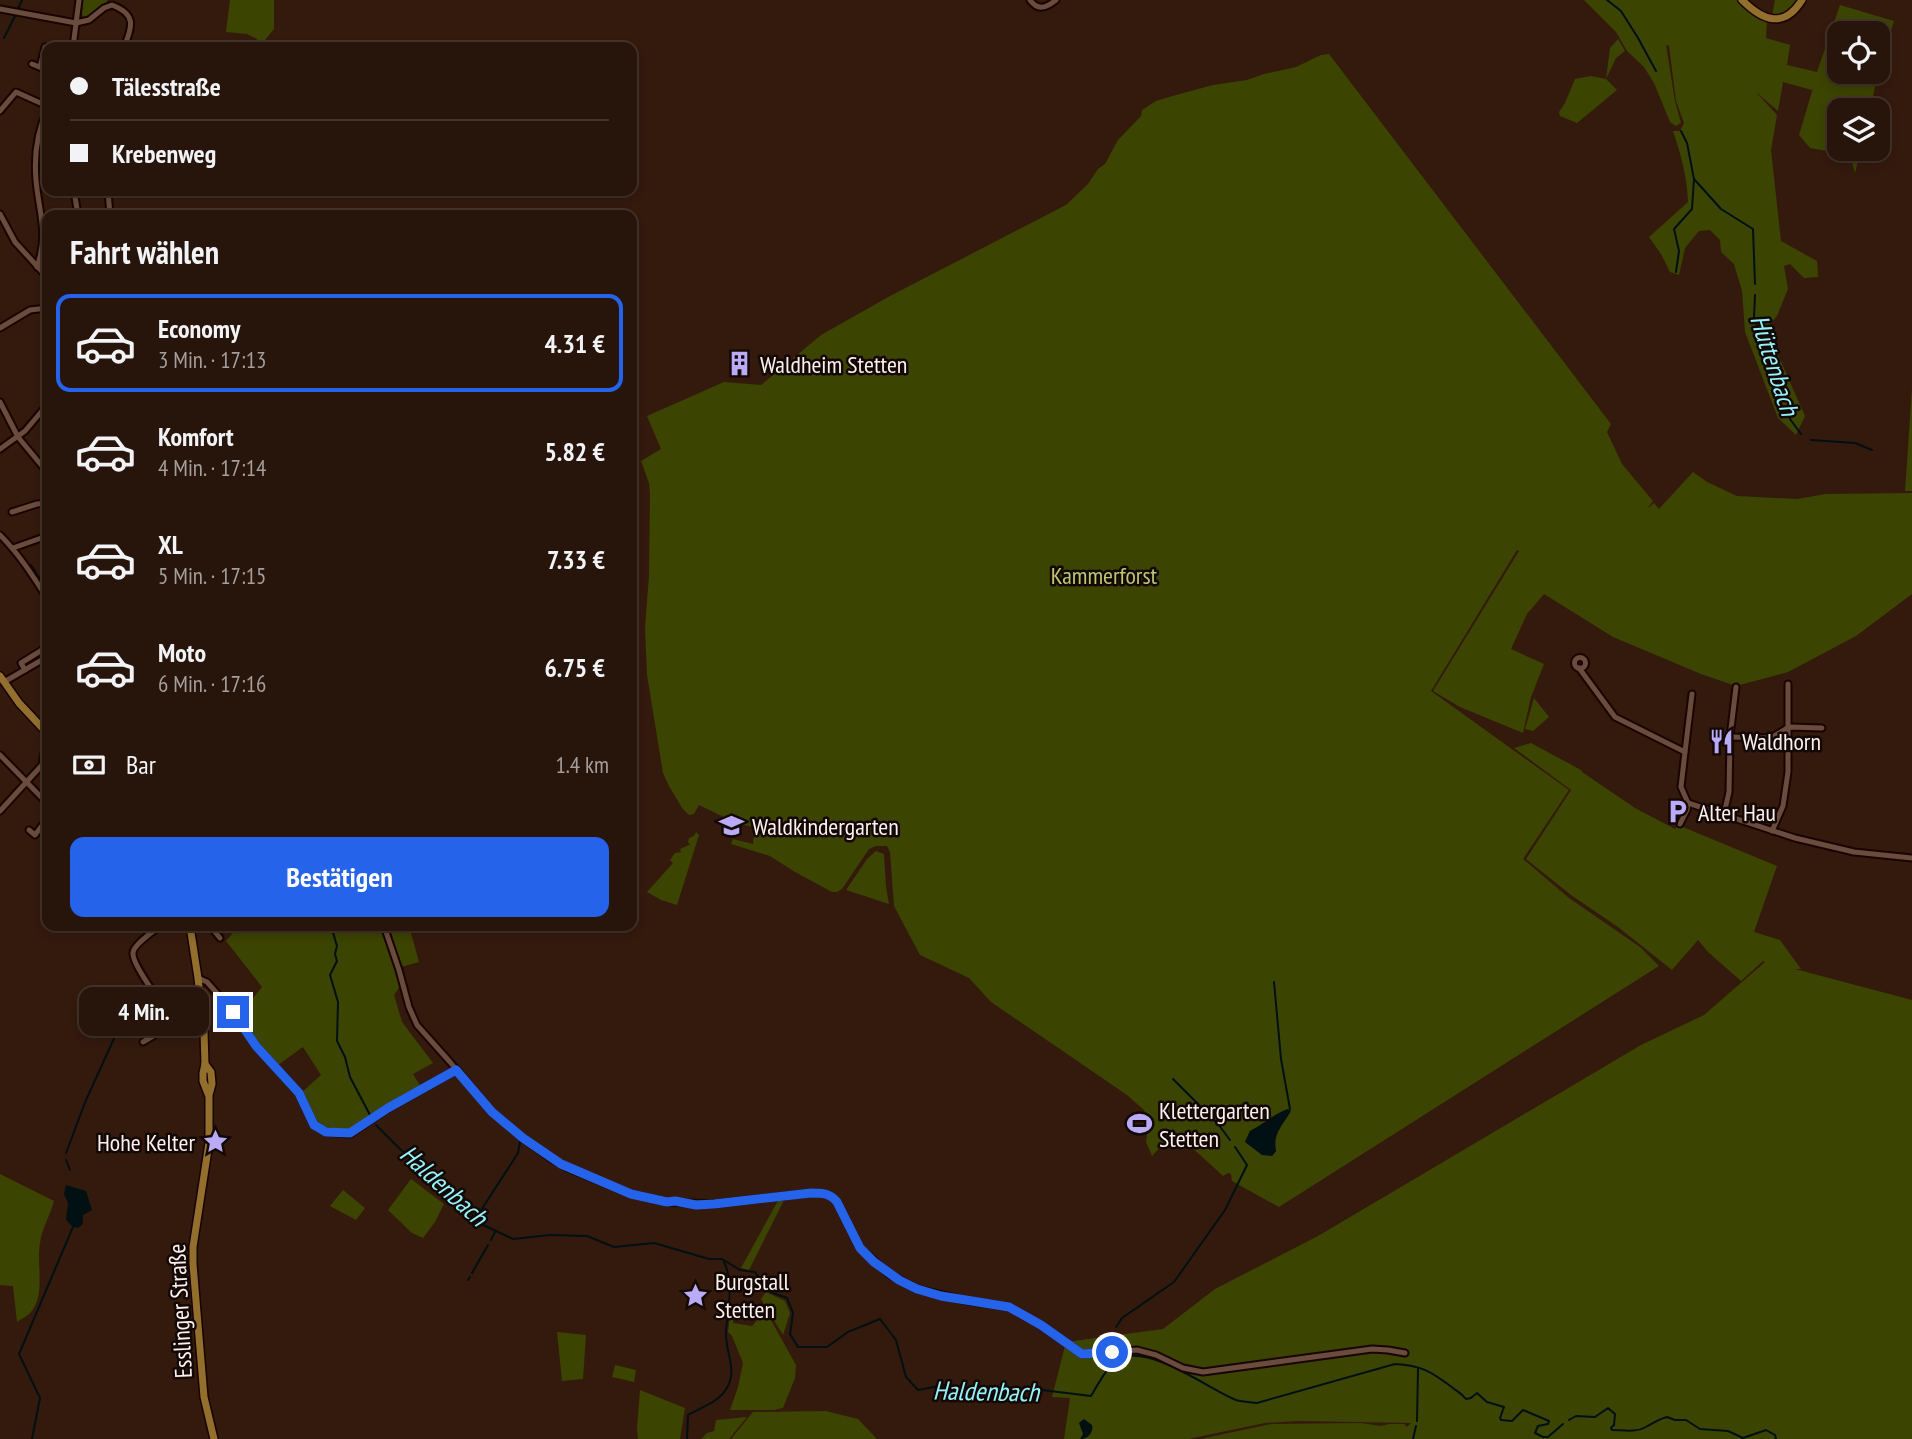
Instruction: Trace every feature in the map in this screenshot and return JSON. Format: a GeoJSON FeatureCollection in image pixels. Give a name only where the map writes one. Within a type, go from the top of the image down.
{"type":"FeatureCollection","features":[{"type":"Feature","properties":{"kind":"main road"},"geometry":{"type":"LineString","coordinates":[[1742,0],[1754,11],[1771,19],[1789,15],[1802,0]]}},
{"type":"Feature","properties":{"kind":"main road"},"geometry":{"type":"LineString","coordinates":[[2,679],[42,729]]}},
{"type":"Feature","properties":{"kind":"main road","name":"Esslinger Straße"},"geometry":{"type":"LineString","coordinates":[[191,931],[204,1032],[205,1064],[211,1072],[212,1084],[209,1096],[209,1143],[194,1240],[193,1264],[203,1386],[214,1439]]}},
{"type":"Feature","properties":{"kind":"street"},"geometry":{"type":"LineString","coordinates":[[74,42],[79,0]]}},
{"type":"Feature","properties":{"kind":"street"},"geometry":{"type":"LineString","coordinates":[[1030,0],[1040,8],[1049,6],[1056,0]]}},
{"type":"Feature","properties":{"kind":"street"},"geometry":{"type":"LineString","coordinates":[[0,9],[76,23],[89,20],[112,5],[125,11],[130,17],[130,34],[126,42]]}},
{"type":"Feature","properties":{"kind":"street"},"geometry":{"type":"LineString","coordinates":[[32,64],[40,67],[42,59]]}},
{"type":"Feature","properties":{"kind":"street"},"geometry":{"type":"LineString","coordinates":[[0,111],[16,92],[42,105]]}},
{"type":"Feature","properties":{"kind":"street"},"geometry":{"type":"LineString","coordinates":[[42,120],[36,151],[36,179],[42,223]]}},
{"type":"Feature","properties":{"kind":"street"},"geometry":{"type":"LineString","coordinates":[[0,214],[15,242],[42,272]]}},
{"type":"Feature","properties":{"kind":"street"},"geometry":{"type":"LineString","coordinates":[[37,267],[42,252]]}},
{"type":"Feature","properties":{"kind":"street"},"geometry":{"type":"LineString","coordinates":[[0,328],[30,310],[42,309]]}},
{"type":"Feature","properties":{"kind":"street"},"geometry":{"type":"LineString","coordinates":[[0,402],[18,437],[42,466]]}},
{"type":"Feature","properties":{"kind":"street"},"geometry":{"type":"LineString","coordinates":[[0,449],[25,431],[42,411]]}},
{"type":"Feature","properties":{"kind":"street"},"geometry":{"type":"LineString","coordinates":[[12,512],[42,504]]}},
{"type":"Feature","properties":{"kind":"street"},"geometry":{"type":"LineString","coordinates":[[0,535],[13,548],[42,591]]}},
{"type":"Feature","properties":{"kind":"street"},"geometry":{"type":"LineString","coordinates":[[13,548],[42,538]]}},
{"type":"Feature","properties":{"kind":"street"},"geometry":{"type":"LineString","coordinates":[[2,679],[25,670],[20,663],[42,650]]}},
{"type":"Feature","properties":{"kind":"street"},"geometry":{"type":"LineString","coordinates":[[1579,668],[1615,717],[1685,752]]}},
{"type":"Feature","properties":{"kind":"street"},"geometry":{"type":"LineString","coordinates":[[1772,831],[1783,806],[1788,772],[1788,684]]}},
{"type":"Feature","properties":{"kind":"street"},"geometry":{"type":"LineString","coordinates":[[1724,814],[1729,792],[1730,737],[1736,687]]}},
{"type":"Feature","properties":{"kind":"street"},"geometry":{"type":"LineString","coordinates":[[1680,824],[1688,803],[1681,787],[1692,694]]}},
{"type":"Feature","properties":{"kind":"street"},"geometry":{"type":"LineString","coordinates":[[1730,737],[1771,738],[1789,727],[1822,728]]}},
{"type":"Feature","properties":{"kind":"street"},"geometry":{"type":"LineString","coordinates":[[0,755],[42,798]]}},
{"type":"Feature","properties":{"kind":"street"},"geometry":{"type":"LineString","coordinates":[[0,811],[42,765]]}},
{"type":"Feature","properties":{"kind":"street"},"geometry":{"type":"LineString","coordinates":[[1688,803],[1772,831],[1854,852],[1912,858]]}},
{"type":"Feature","properties":{"kind":"street"},"geometry":{"type":"LineString","coordinates":[[29,830],[35,835],[42,826]]}},
{"type":"Feature","properties":{"kind":"street"},"geometry":{"type":"LineString","coordinates":[[154,931],[134,948],[132,954],[137,968],[173,1018],[184,1028],[204,1032]]}},
{"type":"Feature","properties":{"kind":"street"},"geometry":{"type":"LineString","coordinates":[[214,931],[220,938]]}},
{"type":"Feature","properties":{"kind":"street"},"geometry":{"type":"LineString","coordinates":[[386,931],[416,1025],[505,1125],[568,1168],[631,1194],[667,1202],[714,1204],[811,1193],[832,1196],[860,1248],[899,1280],[941,1296],[1009,1307],[1041,1325],[1082,1354],[1137,1350],[1164,1357],[1183,1368],[1203,1372],[1372,1349],[1405,1353]]}},
{"type":"Feature","properties":{"kind":"street"},"geometry":{"type":"LineString","coordinates":[[198,978],[207,982],[230,1008],[256,1046],[299,1093],[314,1125],[326,1132],[350,1133],[456,1070]]}},
{"type":"Feature","properties":{"kind":"street"},"geometry":{"type":"LineString","coordinates":[[143,1042],[165,1028],[173,1018]]}},
{"type":"Feature","properties":{"kind":"green space"},"geometry":{"type":"Polygon","coordinates":[[[83,0],[107,0],[107,4],[89,19],[85,19],[82,15],[83,0]]]}},
{"type":"Feature","properties":{"kind":"green space"},"geometry":{"type":"Polygon","coordinates":[[[230,0],[274,0],[274,29],[265,42],[258,42],[247,34],[226,32],[230,0]]]}},
{"type":"Feature","properties":{"kind":"green space"},"geometry":{"type":"Polygon","coordinates":[[[1584,0],[1739,0],[1752,13],[1767,22],[1766,38],[1790,45],[1787,65],[1817,72],[1827,43],[1827,84],[1876,84],[1873,98],[1827,98],[1827,151],[1810,148],[1799,135],[1813,88],[1812,90],[1783,82],[1778,111],[1756,92],[1777,115],[1771,150],[1781,241],[1817,261],[1818,277],[1804,278],[1790,264],[1784,266],[1788,289],[1777,316],[1766,328],[1805,416],[1796,435],[1778,418],[1745,332],[1742,291],[1734,264],[1721,252],[1720,240],[1710,230],[1699,231],[1685,248],[1679,275],[1670,272],[1649,237],[1688,202],[1683,166],[1673,131],[1680,131],[1684,123],[1676,101],[1669,46],[1666,45],[1675,101],[1681,123],[1676,126],[1670,122],[1654,83],[1644,67],[1627,51],[1616,32],[1584,0]]]}},
{"type":"Feature","properties":{"kind":"green space"},"geometry":{"type":"Polygon","coordinates":[[[1775,0],[1799,0],[1788,13],[1772,16],[1775,0]]]}},
{"type":"Feature","properties":{"kind":"green space"},"geometry":{"type":"Polygon","coordinates":[[[1840,5],[1894,21],[1890,34],[1890,21],[1835,21],[1840,5]]]}},
{"type":"Feature","properties":{"kind":"green space"},"geometry":{"type":"Polygon","coordinates":[[[1618,39],[1625,51],[1616,58],[1606,79],[1610,48],[1618,39]]]}},
{"type":"Feature","properties":{"kind":"green space","name":"Kammerforst"},"geometry":{"type":"Polygon","coordinates":[[[1329,54],[1611,424],[1607,432],[1622,464],[1653,501],[1647,509],[1654,503],[1659,509],[1693,472],[1737,496],[1797,499],[1826,494],[1912,493],[1912,594],[1856,636],[1788,672],[1736,686],[1613,637],[1544,594],[1527,614],[1511,649],[1544,664],[1531,697],[1523,733],[1460,707],[1433,691],[1519,551],[1517,550],[1431,691],[1569,790],[1523,859],[1569,898],[1640,947],[1659,966],[1279,1207],[1232,1181],[1231,1174],[1223,1176],[1174,1131],[1170,1130],[1163,1144],[1152,1156],[1146,1142],[1149,1120],[1144,1110],[1127,1095],[991,1002],[969,978],[920,955],[894,906],[890,852],[887,846],[869,849],[842,889],[832,892],[770,856],[731,844],[733,839],[753,844],[755,827],[738,824],[699,805],[694,814],[689,815],[682,808],[663,773],[647,675],[645,628],[650,494],[641,461],[661,449],[647,416],[724,382],[761,385],[821,335],[890,296],[1066,205],[1105,164],[1118,140],[1141,116],[1142,110],[1156,101],[1296,67],[1329,54]],[[1288,1109],[1250,1131],[1245,1142],[1272,1156],[1276,1151],[1276,1138],[1288,1109]]]}},
{"type":"Feature","properties":{"kind":"green space"},"geometry":{"type":"Polygon","coordinates":[[[1591,76],[1606,79],[1617,90],[1577,123],[1560,116],[1559,112],[1575,79],[1591,76]]]}},
{"type":"Feature","properties":{"kind":"green space"},"geometry":{"type":"Polygon","coordinates":[[[1852,161],[1858,161],[1855,173],[1852,161]]]}},
{"type":"Feature","properties":{"kind":"green space"},"geometry":{"type":"Polygon","coordinates":[[[1912,388],[1912,491],[1905,491],[1912,388]]]}},
{"type":"Feature","properties":{"kind":"green space"},"geometry":{"type":"Polygon","coordinates":[[[1534,698],[1549,717],[1533,731],[1525,729],[1534,698]]]}},
{"type":"Feature","properties":{"kind":"green space"},"geometry":{"type":"Polygon","coordinates":[[[1531,743],[1581,770],[1635,808],[1675,829],[1678,825],[1777,866],[1754,932],[1780,940],[1801,969],[1795,969],[1912,1000],[1912,1439],[1200,1439],[1271,1424],[1361,1423],[1381,1426],[1404,1424],[1407,1427],[1411,1423],[1298,1421],[1265,1423],[1188,1439],[1064,1439],[1070,1398],[1052,1397],[1066,1342],[1163,1329],[1215,1289],[1318,1236],[1641,1045],[1704,1015],[1765,962],[1741,981],[1698,940],[1672,970],[1526,859],[1571,790],[1514,748],[1531,743]]]}},
{"type":"Feature","properties":{"kind":"green space"},"geometry":{"type":"Polygon","coordinates":[[[696,832],[699,835],[677,905],[647,892],[673,863],[670,860],[675,853],[691,844],[688,843],[689,838],[696,832]]]}},
{"type":"Feature","properties":{"kind":"green space"},"geometry":{"type":"Polygon","coordinates":[[[876,851],[884,854],[889,904],[846,890],[867,859],[876,851]]]}},
{"type":"Feature","properties":{"kind":"green space"},"geometry":{"type":"Polygon","coordinates":[[[235,931],[384,931],[401,985],[394,995],[402,1022],[433,1063],[413,1074],[421,1087],[349,1131],[326,1130],[317,1123],[301,1093],[321,1075],[303,1047],[278,1065],[254,1039],[239,1016],[262,987],[226,941],[235,931]]]}},
{"type":"Feature","properties":{"kind":"green space"},"geometry":{"type":"Polygon","coordinates":[[[390,931],[410,931],[419,962],[401,967],[390,931]]]}},
{"type":"Feature","properties":{"kind":"green space"},"geometry":{"type":"Polygon","coordinates":[[[0,1174],[54,1201],[40,1243],[36,1304],[31,1312],[17,1322],[13,1286],[0,1285],[0,1174]]]}},
{"type":"Feature","properties":{"kind":"green space"},"geometry":{"type":"Polygon","coordinates":[[[411,1179],[444,1204],[423,1238],[412,1233],[388,1210],[411,1179]]]}},
{"type":"Feature","properties":{"kind":"green space"},"geometry":{"type":"Polygon","coordinates":[[[343,1190],[365,1208],[356,1220],[330,1206],[343,1190]]]}},
{"type":"Feature","properties":{"kind":"green space"},"geometry":{"type":"Polygon","coordinates":[[[786,1196],[749,1270],[741,1268],[780,1197],[786,1196]]]}},
{"type":"Feature","properties":{"kind":"green space"},"geometry":{"type":"Polygon","coordinates":[[[766,1292],[785,1301],[790,1313],[783,1335],[761,1299],[766,1292]]]}},
{"type":"Feature","properties":{"kind":"green space"},"geometry":{"type":"Polygon","coordinates":[[[767,1313],[796,1365],[795,1378],[783,1408],[730,1410],[743,1363],[728,1332],[730,1314],[733,1314],[733,1323],[752,1326],[767,1313]]]}},
{"type":"Feature","properties":{"kind":"green space"},"geometry":{"type":"Polygon","coordinates":[[[557,1332],[586,1335],[583,1379],[562,1381],[557,1332]]]}},
{"type":"Feature","properties":{"kind":"green space"},"geometry":{"type":"Polygon","coordinates":[[[615,1365],[636,1370],[634,1382],[612,1377],[615,1365]]]}},
{"type":"Feature","properties":{"kind":"green space"},"geometry":{"type":"Polygon","coordinates":[[[640,1390],[685,1408],[680,1439],[638,1439],[640,1390]]]}},
{"type":"Feature","properties":{"kind":"green space"},"geometry":{"type":"Polygon","coordinates":[[[826,1411],[858,1419],[877,1439],[731,1439],[753,1412],[826,1411]]]}},
{"type":"Feature","properties":{"kind":"green space"},"geometry":{"type":"Polygon","coordinates":[[[747,1417],[729,1439],[701,1439],[714,1431],[716,1420],[747,1417]]]}},
{"type":"Feature","properties":{"kind":"shaded area"},"geometry":{"type":"Polygon","coordinates":[[[1288,1109],[1291,1111],[1277,1135],[1276,1151],[1272,1156],[1262,1155],[1245,1142],[1250,1131],[1288,1109]]]}},
{"type":"Feature","properties":{"kind":"shaded area"},"geometry":{"type":"Polygon","coordinates":[[[66,1185],[86,1191],[92,1210],[83,1215],[83,1224],[78,1228],[66,1220],[66,1185]]]}},
{"type":"Feature","properties":{"kind":"shaded area"},"geometry":{"type":"Polygon","coordinates":[[[1084,1419],[1092,1425],[1092,1430],[1088,1436],[1080,1439],[1083,1434],[1079,1423],[1084,1419]]]}},
{"type":"Feature","properties":{"kind":"waterway"},"geometry":{"type":"LineString","coordinates":[[18,9],[22,0]]}},
{"type":"Feature","properties":{"kind":"waterway","name":"Hüttenbach"},"geometry":{"type":"LineString","coordinates":[[1607,0],[1621,11],[1656,71]]}},
{"type":"Feature","properties":{"kind":"waterway"},"geometry":{"type":"LineString","coordinates":[[4,38],[16,14]]}},
{"type":"Feature","properties":{"kind":"waterway","name":"Hüttenbach"},"geometry":{"type":"LineString","coordinates":[[1681,131],[1687,143],[1694,179],[1721,209],[1753,229],[1755,284]]}},
{"type":"Feature","properties":{"kind":"waterway"},"geometry":{"type":"LineString","coordinates":[[1676,272],[1679,251],[1674,229],[1692,209],[1694,179]]}},
{"type":"Feature","properties":{"kind":"waterway","name":"Hüttenbach"},"geometry":{"type":"LineString","coordinates":[[1755,295],[1754,317],[1778,389],[1790,401],[1790,419],[1801,434]]}},
{"type":"Feature","properties":{"kind":"waterway","name":"Hüttenbach"},"geometry":{"type":"LineString","coordinates":[[1811,440],[1855,443],[1872,450]]}},
{"type":"Feature","properties":{"kind":"waterway","name":"Haldenbach"},"geometry":{"type":"LineString","coordinates":[[31,565],[42,582]]}},
{"type":"Feature","properties":{"kind":"waterway","name":"Haldenbach"},"geometry":{"type":"LineString","coordinates":[[332,931],[337,946],[337,961],[330,975],[338,1002],[337,1041],[350,1077],[370,1115]]}},
{"type":"Feature","properties":{"kind":"waterway"},"geometry":{"type":"LineString","coordinates":[[1274,982],[1281,1059],[1290,1109]]}},
{"type":"Feature","properties":{"kind":"waterway"},"geometry":{"type":"LineString","coordinates":[[66,1153],[86,1100],[117,1032]]}},
{"type":"Feature","properties":{"kind":"waterway"},"geometry":{"type":"LineString","coordinates":[[1173,1079],[1218,1124],[1230,1140]]}},
{"type":"Feature","properties":{"kind":"waterway","name":"Haldenbach"},"geometry":{"type":"LineString","coordinates":[[376,1125],[401,1150],[435,1174],[481,1224],[513,1239],[550,1235],[587,1236],[614,1247],[654,1243],[709,1259],[722,1259],[740,1270],[755,1272],[770,1292],[787,1298],[793,1313],[790,1334],[798,1347],[827,1347],[848,1332],[880,1319],[896,1340],[906,1377],[918,1390],[945,1385],[973,1394],[1042,1390],[1091,1396],[1112,1365],[1122,1358],[1134,1356],[1163,1363],[1236,1400],[1257,1403],[1395,1364],[1426,1370],[1466,1399],[1477,1393],[1487,1402],[1504,1407],[1501,1420],[1512,1421],[1523,1410],[1549,1421],[1548,1424],[1538,1426],[1535,1433],[1543,1437],[1548,1437],[1563,1424]]}},
{"type":"Feature","properties":{"kind":"waterway"},"geometry":{"type":"LineString","coordinates":[[476,1218],[518,1153],[520,1142]]}},
{"type":"Feature","properties":{"kind":"waterway"},"geometry":{"type":"LineString","coordinates":[[1116,1327],[1122,1318],[1174,1282],[1225,1210],[1247,1165],[1235,1147]]}},
{"type":"Feature","properties":{"kind":"waterway"},"geometry":{"type":"LineString","coordinates":[[66,1160],[70,1170]]}},
{"type":"Feature","properties":{"kind":"waterway"},"geometry":{"type":"LineString","coordinates":[[32,1439],[40,1398],[19,1354],[73,1227]]}},
{"type":"Feature","properties":{"kind":"waterway"},"geometry":{"type":"LineString","coordinates":[[491,1240],[495,1232]]}},
{"type":"Feature","properties":{"kind":"waterway"},"geometry":{"type":"LineString","coordinates":[[472,1273],[488,1245]]}},
{"type":"Feature","properties":{"kind":"waterway"},"geometry":{"type":"LineString","coordinates":[[687,1439],[688,1415],[721,1396],[730,1379],[726,1332],[730,1288],[724,1262]]}},
{"type":"Feature","properties":{"kind":"waterway"},"geometry":{"type":"LineString","coordinates":[[1106,1341],[1106,1350]]}},
{"type":"Feature","properties":{"kind":"waterway"},"geometry":{"type":"LineString","coordinates":[[1108,1355],[1111,1367]]}},
{"type":"Feature","properties":{"kind":"waterway"},"geometry":{"type":"LineString","coordinates":[[1417,1421],[1418,1369]]}},
{"type":"Feature","properties":{"kind":"waterway"},"geometry":{"type":"LineString","coordinates":[[1569,1420],[1576,1416],[1595,1417],[1608,1408],[1615,1414],[1612,1430],[1638,1430],[1667,1417],[1686,1420],[1700,1429],[1728,1431],[1743,1438],[1766,1430],[1775,1435],[1776,1439]]}},
{"type":"Feature","properties":{"kind":"waterway"},"geometry":{"type":"LineString","coordinates":[[1413,1439],[1416,1426]]}},
{"type":"Feature","properties":{"kind":"place","name":"Waldheim Stetten"},"geometry":{"type":"Point","coordinates":[740,364]}},
{"type":"Feature","properties":{"kind":"place","name":"Waldhorn"},"geometry":{"type":"Point","coordinates":[1722,741]}},
{"type":"Feature","properties":{"kind":"place","name":"Alter Hau"},"geometry":{"type":"Point","coordinates":[1678,812]}},
{"type":"Feature","properties":{"kind":"place","name":"Waldkindergarten"},"geometry":{"type":"Point","coordinates":[732,826]}},
{"type":"Feature","properties":{"kind":"place","name":"Klettergarten Stetten"},"geometry":{"type":"Point","coordinates":[1139,1124]}},
{"type":"Feature","properties":{"kind":"place","name":"Hohe Kelter"},"geometry":{"type":"Point","coordinates":[215,1142]}},
{"type":"Feature","properties":{"kind":"place","name":"Burgstall Stetten"},"geometry":{"type":"Point","coordinates":[695,1295]}},
{"type":"Feature","properties":{"kind":"route"},"geometry":{"type":"LineString","coordinates":[[233,1012],[256,1046],[299,1093],[314,1125],[326,1132],[350,1133],[456,1070],[505,1125],[561,1164],[612,1186],[649,1199],[696,1205],[823,1193],[832,1196],[837,1202],[860,1248],[899,1280],[941,1296],[1009,1307],[1041,1325],[1082,1354],[1112,1352]]}}]}
